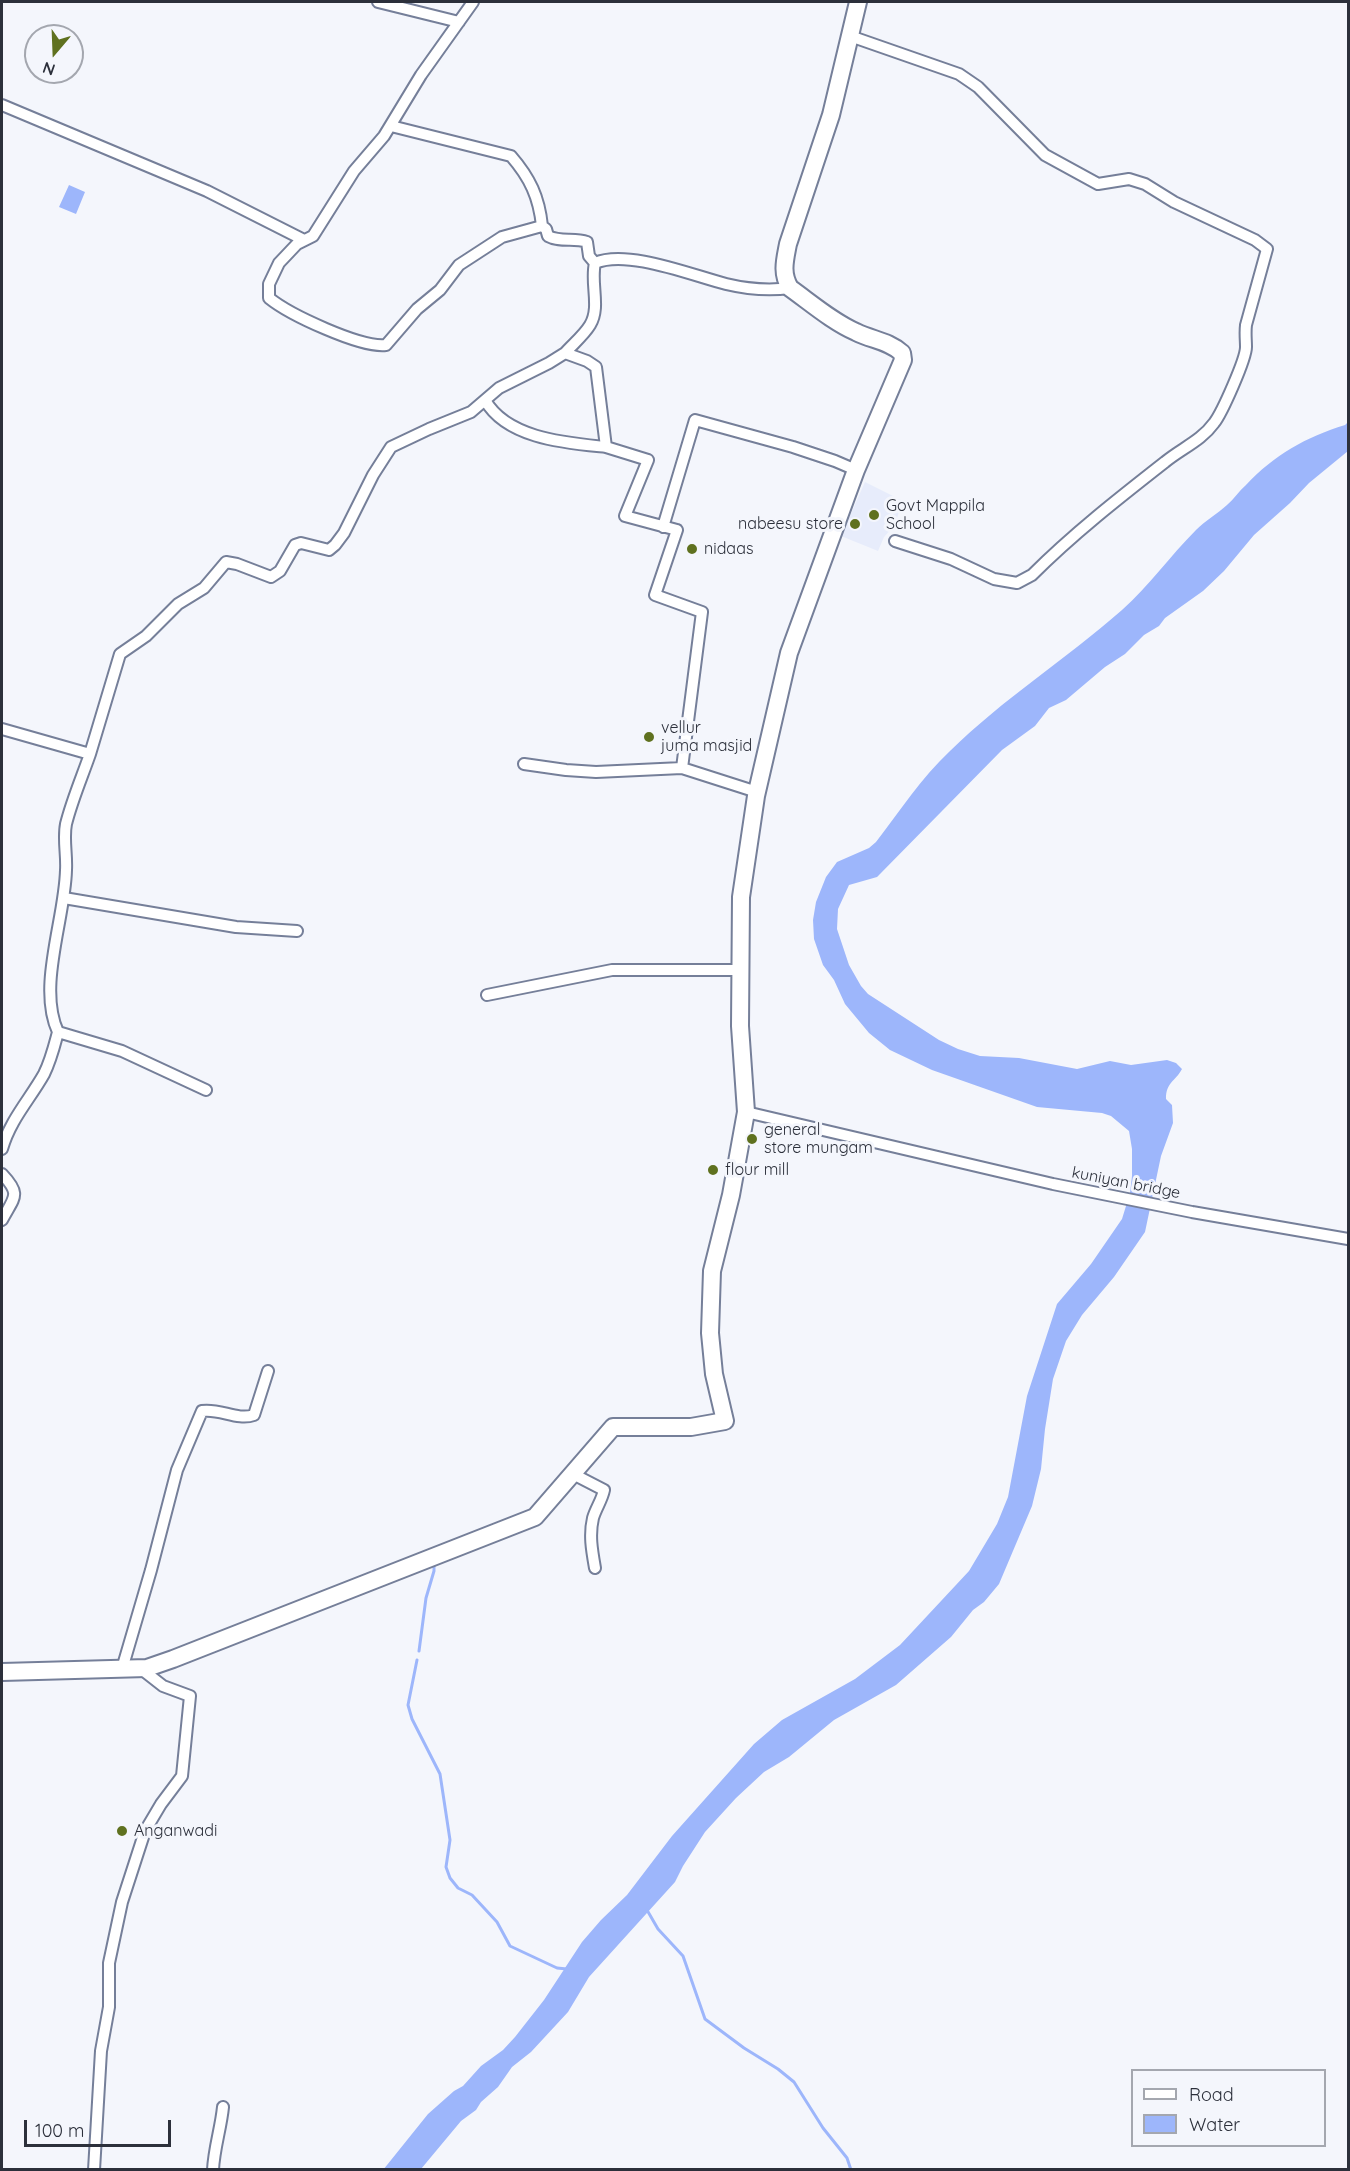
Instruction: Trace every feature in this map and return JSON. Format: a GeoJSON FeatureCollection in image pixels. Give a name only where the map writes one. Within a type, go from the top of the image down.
{"type":"FeatureCollection","features":[{"type":"Feature","properties":{"kind":"main road"},"geometry":{"type":"LineString","coordinates":[[2,1672],[140,1668],[173,1659],[535,1517],[613,1427],[691,1427],[725,1421],[714,1374],[711,1343],[712,1271],[731,1195],[746,1112],[740,1026],[741,897],[757,792],[789,653],[856,470],[903,360],[902,353],[889,344],[855,332],[790,288],[785,279],[784,265],[788,244],[831,115],[858,2]]}},
{"type":"Feature","properties":{"kind":"street"},"geometry":{"type":"LineString","coordinates":[[378,2],[459,22]]}},
{"type":"Feature","properties":{"kind":"street"},"geometry":{"type":"LineString","coordinates":[[473,2],[421,75],[391,126],[354,171],[313,236],[297,244],[279,263],[269,284],[269,298],[281,308],[317,324],[378,346],[386,345],[417,309],[440,290],[459,265],[502,237],[542,226]]}},
{"type":"Feature","properties":{"kind":"street"},"geometry":{"type":"LineString","coordinates":[[850,36],[959,74],[978,87],[1045,154],[1098,184],[1129,179],[1145,184],[1174,202],[1255,240],[1267,249],[1246,325],[1244,337],[1246,348],[1243,361],[1216,422],[1201,439],[1171,457],[1117,500],[1032,574],[1017,583],[994,579],[951,559],[895,541]]}},
{"type":"Feature","properties":{"kind":"street"},"geometry":{"type":"LineString","coordinates":[[2,105],[207,191],[304,240]]}},
{"type":"Feature","properties":{"kind":"street"},"geometry":{"type":"LineString","coordinates":[[391,126],[511,156],[520,166],[540,204],[542,226],[546,229],[548,236],[556,240],[587,242],[589,256],[595,264]]}},
{"type":"Feature","properties":{"kind":"street"},"geometry":{"type":"LineString","coordinates":[[2,1149],[5,1138],[22,1106],[44,1074],[53,1055],[58,1032],[52,1020],[49,994],[64,898],[67,868],[64,846],[66,826],[120,654],[146,636],[178,604],[204,588],[226,562],[271,577],[280,571],[295,545],[301,543],[329,550],[344,532],[373,475],[392,447],[471,412],[499,388],[565,353],[590,325],[594,315],[593,271],[595,264],[625,258],[728,284],[768,291],[790,288]]}},
{"type":"Feature","properties":{"kind":"street"},"geometry":{"type":"LineString","coordinates":[[565,353],[596,367],[606,447]]}},
{"type":"Feature","properties":{"kind":"street"},"geometry":{"type":"LineString","coordinates":[[484,400],[491,411],[521,430],[576,444],[606,447],[648,460],[625,516],[677,530],[654,595],[702,612],[682,768]]}},
{"type":"Feature","properties":{"kind":"street"},"geometry":{"type":"LineString","coordinates":[[663,527],[695,420],[793,447],[856,470]]}},
{"type":"Feature","properties":{"kind":"street"},"geometry":{"type":"LineString","coordinates":[[2,729],[90,754]]}},
{"type":"Feature","properties":{"kind":"street"},"geometry":{"type":"LineString","coordinates":[[524,764],[596,772],[682,768],[757,792]]}},
{"type":"Feature","properties":{"kind":"street"},"geometry":{"type":"LineString","coordinates":[[64,898],[236,927],[297,931]]}},
{"type":"Feature","properties":{"kind":"street"},"geometry":{"type":"LineString","coordinates":[[487,995],[612,970],[741,970]]}},
{"type":"Feature","properties":{"kind":"street"},"geometry":{"type":"LineString","coordinates":[[58,1032],[122,1051],[206,1090]]}},
{"type":"Feature","properties":{"kind":"street","name":"kuniyan bridge"},"geometry":{"type":"LineString","coordinates":[[746,1112],[1053,1184],[1192,1212],[1348,1239]]}},
{"type":"Feature","properties":{"kind":"street"},"geometry":{"type":"LineString","coordinates":[[2,1174],[14,1188],[15,1195],[2,1220]]}},
{"type":"Feature","properties":{"kind":"street"},"geometry":{"type":"LineString","coordinates":[[122,1669],[177,1470],[202,1411],[212,1409],[245,1418],[254,1414],[268,1371]]}},
{"type":"Feature","properties":{"kind":"street"},"geometry":{"type":"LineString","coordinates":[[573,1474],[604,1490],[591,1530],[595,1568]]}},
{"type":"Feature","properties":{"kind":"street"},"geometry":{"type":"LineString","coordinates":[[94,2169],[101,2051],[109,2007],[109,1963],[122,1902],[145,1831],[182,1776],[190,1696],[163,1686],[140,1668]]}},
{"type":"Feature","properties":{"kind":"street"},"geometry":{"type":"LineString","coordinates":[[213,2169],[223,2107]]}},
{"type":"Feature","properties":{"kind":"shaded area","name":"Govt Mappila School"},"geometry":{"type":"Polygon","coordinates":[[[865,482],[905,502],[901,505],[895,525],[884,537],[878,551],[841,536],[865,482]]]}},
{"type":"Feature","properties":{"kind":"water"},"geometry":{"type":"Polygon","coordinates":[[[69,185],[85,192],[76,214],[59,207],[69,185]]]}},
{"type":"Feature","properties":{"kind":"water"},"geometry":{"type":"Polygon","coordinates":[[[1348,422],[1348,451],[1309,483],[1254,535],[1224,571],[1203,591],[1144,635],[1125,654],[1105,667],[1066,700],[1049,708],[1035,726],[1002,750],[877,877],[849,885],[838,909],[837,929],[849,965],[861,986],[868,994],[939,1040],[958,1049],[980,1056],[1019,1058],[1077,1069],[1110,1061],[1131,1065],[1167,1060],[1176,1063],[1182,1069],[1169,1085],[1166,1093],[1166,1099],[1172,1105],[1173,1123],[1161,1156],[1145,1232],[1114,1277],[1082,1315],[1066,1341],[1053,1379],[1041,1469],[1032,1506],[999,1584],[984,1602],[973,1610],[951,1637],[896,1685],[834,1720],[789,1757],[764,1772],[736,1798],[705,1832],[675,1882],[589,1977],[568,2012],[531,2052],[512,2067],[498,2087],[481,2102],[476,2110],[461,2121],[421,2169],[383,2170],[428,2114],[463,2086],[481,2066],[503,2050],[515,2037],[544,2000],[582,1942],[627,1895],[672,1836],[754,1744],[782,1720],[855,1679],[900,1645],[969,1571],[997,1524],[1008,1497],[1027,1396],[1057,1304],[1091,1264],[1122,1219],[1130,1193],[1132,1149],[1129,1131],[1111,1116],[1102,1113],[1037,1107],[932,1070],[890,1050],[869,1033],[845,1004],[834,980],[823,965],[814,939],[813,920],[816,902],[826,877],[837,862],[869,848],[876,842],[939,761],[991,714],[1122,610],[1196,530],[1227,505],[1257,474],[1291,448],[1348,422]]]}},
{"type":"Feature","properties":{"kind":"waterway"},"geometry":{"type":"LineString","coordinates":[[419,1651],[426,1598],[434,1563]]}},
{"type":"Feature","properties":{"kind":"waterway"},"geometry":{"type":"LineString","coordinates":[[417,1660],[408,1705],[412,1719],[440,1774],[450,1840],[446,1867],[450,1878],[458,1888],[472,1895],[497,1922],[510,1946],[557,1968],[567,1969]]}},
{"type":"Feature","properties":{"kind":"waterway"},"geometry":{"type":"LineString","coordinates":[[647,1910],[658,1929],[683,1956],[705,2019],[794,2082],[823,2128],[847,2158],[851,2170]]}},
{"type":"Feature","properties":{"kind":"place","name":"Govt Mappila School"},"geometry":{"type":"Point","coordinates":[874,515]}},
{"type":"Feature","properties":{"kind":"place","name":"nabeesu store"},"geometry":{"type":"Point","coordinates":[855,524]}},
{"type":"Feature","properties":{"kind":"place","name":"nidaas"},"geometry":{"type":"Point","coordinates":[692,549]}},
{"type":"Feature","properties":{"kind":"place","name":"vellur juma masjid"},"geometry":{"type":"Point","coordinates":[649,737]}},
{"type":"Feature","properties":{"kind":"place","name":"general store mungam"},"geometry":{"type":"Point","coordinates":[752,1139]}},
{"type":"Feature","properties":{"kind":"place","name":"flour mill"},"geometry":{"type":"Point","coordinates":[713,1170]}},
{"type":"Feature","properties":{"kind":"place","name":"Anganwadi"},"geometry":{"type":"Point","coordinates":[122,1831]}}]}
